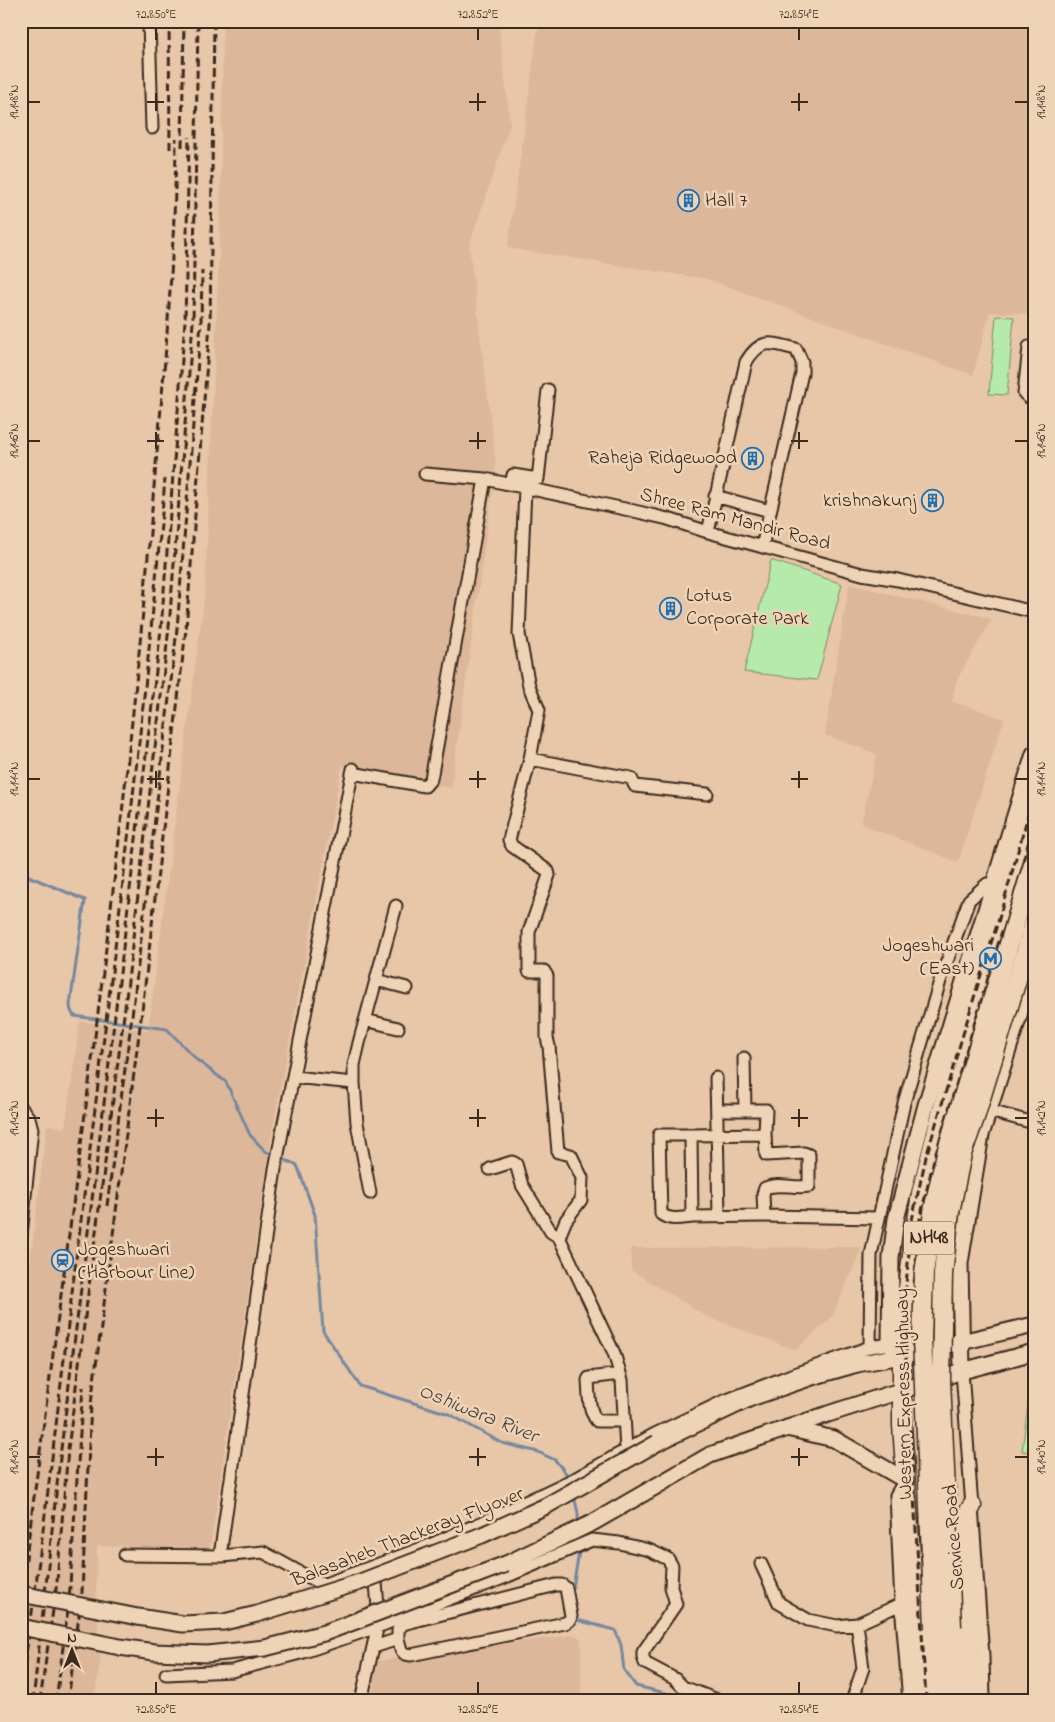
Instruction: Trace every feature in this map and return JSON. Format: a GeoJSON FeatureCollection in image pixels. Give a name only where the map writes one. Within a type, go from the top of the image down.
{"type":"FeatureCollection","features":[{"type":"Feature","properties":{"kind":"highway"},"geometry":{"type":"LineString","coordinates":[[922,1701],[902,1513],[905,1480],[898,1347],[921,1193],[938,1104],[957,1049],[999,884],[1034,792]]}},
{"type":"Feature","properties":{"kind":"highway","name":"Western Express Highway"},"geometry":{"type":"LineString","coordinates":[[956,1701],[943,1627],[922,1338],[924,1273],[934,1206],[946,1153],[1034,862]]}},
{"type":"Feature","properties":{"kind":"highway","name":"Western Express Highway"},"geometry":{"type":"LineString","coordinates":[[939,1701],[943,1627],[941,1380],[943,1274],[950,1212],[962,1154],[975,1118],[1034,924]]}},
{"type":"Feature","properties":{"kind":"highway"},"geometry":{"type":"LineString","coordinates":[[970,1701],[963,1521],[972,1506]]}},
{"type":"Feature","properties":{"kind":"main road"},"geometry":{"type":"LineString","coordinates":[[999,884],[1034,754]]}},
{"type":"Feature","properties":{"kind":"main road"},"geometry":{"type":"LineString","coordinates":[[962,1371],[960,1263],[981,1136],[1034,968]]}},
{"type":"Feature","properties":{"kind":"main road","name":"Balasaheb Thackeray Flyover"},"geometry":{"type":"LineString","coordinates":[[21,1594],[183,1624],[224,1622],[257,1614],[360,1582],[482,1535],[546,1506],[657,1443],[672,1431],[750,1398],[858,1364],[898,1347],[961,1342],[1034,1325]]}},
{"type":"Feature","properties":{"kind":"main road"},"geometry":{"type":"LineString","coordinates":[[21,1627],[120,1647],[183,1654],[207,1654],[265,1648],[315,1635],[506,1564],[594,1522],[698,1461],[787,1428],[962,1371],[1034,1352]]}},
{"type":"Feature","properties":{"kind":"main road"},"geometry":{"type":"LineString","coordinates":[[787,1428],[834,1439],[905,1480]]}},
{"type":"Feature","properties":{"kind":"street"},"geometry":{"type":"LineString","coordinates":[[149,21],[152,128]]}},
{"type":"Feature","properties":{"kind":"street"},"geometry":{"type":"LineString","coordinates":[[708,532],[746,362],[752,351],[768,342],[796,349],[802,362],[802,373],[762,547]]}},
{"type":"Feature","properties":{"kind":"street"},"geometry":{"type":"LineString","coordinates":[[1034,346],[1029,347],[1024,393],[1026,396],[1034,398]]}},
{"type":"Feature","properties":{"kind":"street"},"geometry":{"type":"LineString","coordinates":[[537,491],[548,390]]}},
{"type":"Feature","properties":{"kind":"street","name":"Shree Ram Mandir Road"},"geometry":{"type":"LineString","coordinates":[[425,474],[485,479],[668,519],[708,532],[862,574],[898,580],[1034,612]]}},
{"type":"Feature","properties":{"kind":"street"},"geometry":{"type":"LineString","coordinates":[[510,485],[514,475],[538,479]]}},
{"type":"Feature","properties":{"kind":"street"},"geometry":{"type":"LineString","coordinates":[[222,1556],[221,1549],[275,1169],[352,771],[425,786],[431,779],[485,479]]}},
{"type":"Feature","properties":{"kind":"street"},"geometry":{"type":"LineString","coordinates":[[525,488],[519,634],[529,686],[539,710],[530,759],[509,840],[512,846],[548,871],[550,875],[529,932],[529,970],[544,971],[547,976],[547,1038],[558,1152],[571,1155],[582,1178],[581,1200],[566,1220],[558,1237]]}},
{"type":"Feature","properties":{"kind":"street"},"geometry":{"type":"LineString","coordinates":[[716,496],[770,511]]}},
{"type":"Feature","properties":{"kind":"street"},"geometry":{"type":"LineString","coordinates":[[530,759],[631,778],[635,786],[707,794]]}},
{"type":"Feature","properties":{"kind":"street"},"geometry":{"type":"LineString","coordinates":[[870,1347],[871,1255],[904,1103],[940,980],[968,900],[987,884],[999,884]]}},
{"type":"Feature","properties":{"kind":"street"},"geometry":{"type":"LineString","coordinates":[[370,1193],[357,1123],[354,1065],[396,906]]}},
{"type":"Feature","properties":{"kind":"street"},"geometry":{"type":"LineString","coordinates":[[376,980],[407,988]]}},
{"type":"Feature","properties":{"kind":"street"},"geometry":{"type":"LineString","coordinates":[[365,1020],[398,1028]]}},
{"type":"Feature","properties":{"kind":"street"},"geometry":{"type":"LineString","coordinates":[[744,1058],[745,1110]]}},
{"type":"Feature","properties":{"kind":"street"},"geometry":{"type":"LineString","coordinates":[[293,1077],[354,1083]]}},
{"type":"Feature","properties":{"kind":"street"},"geometry":{"type":"LineString","coordinates":[[716,1078],[719,1217]]}},
{"type":"Feature","properties":{"kind":"street"},"geometry":{"type":"LineString","coordinates":[[938,1104],[988,1111],[1034,1123]]}},
{"type":"Feature","properties":{"kind":"street"},"geometry":{"type":"LineString","coordinates":[[21,1108],[26,1113],[32,1129],[21,1235]]}},
{"type":"Feature","properties":{"kind":"street"},"geometry":{"type":"LineString","coordinates":[[717,1110],[766,1110],[766,1155],[804,1153],[810,1155],[810,1186],[771,1186],[765,1188],[763,1194],[764,1216]]}},
{"type":"Feature","properties":{"kind":"street"},"geometry":{"type":"LineString","coordinates":[[765,1134],[659,1135],[661,1214],[670,1218],[764,1216],[879,1218]]}},
{"type":"Feature","properties":{"kind":"street"},"geometry":{"type":"LineString","coordinates":[[691,1135],[692,1218]]}},
{"type":"Feature","properties":{"kind":"street"},"geometry":{"type":"LineString","coordinates":[[490,1169],[512,1162],[516,1164],[522,1185],[551,1232],[558,1237],[614,1353],[620,1374],[626,1450]]}},
{"type":"Feature","properties":{"kind":"street"},"geometry":{"type":"LineString","coordinates":[[126,1555],[222,1556],[263,1552],[319,1583],[325,1584],[425,1547],[484,1522],[576,1478],[626,1450],[672,1431],[722,1402],[870,1347],[898,1347]]}},
{"type":"Feature","properties":{"kind":"street","name":"Service Road"},"geometry":{"type":"LineString","coordinates":[[962,1371],[983,1656],[984,1701]]}},
{"type":"Feature","properties":{"kind":"street"},"geometry":{"type":"LineString","coordinates":[[620,1374],[589,1378],[588,1380],[590,1404],[595,1419],[597,1421],[623,1421]]}},
{"type":"Feature","properties":{"kind":"street"},"geometry":{"type":"LineString","coordinates":[[904,1539],[901,1604],[909,1701]]}},
{"type":"Feature","properties":{"kind":"street"},"geometry":{"type":"LineString","coordinates":[[166,1674],[243,1669],[304,1652],[377,1627],[508,1576],[592,1540],[619,1543],[649,1550],[668,1559],[672,1566],[671,1587],[676,1604],[643,1652],[642,1657],[645,1663],[675,1678],[683,1687],[720,1701]]}},
{"type":"Feature","properties":{"kind":"street"},"geometry":{"type":"LineString","coordinates":[[761,1564],[779,1603],[808,1620],[837,1626],[857,1624],[901,1604]]}},
{"type":"Feature","properties":{"kind":"street"},"geometry":{"type":"LineString","coordinates":[[361,1701],[379,1620],[375,1566]]}},
{"type":"Feature","properties":{"kind":"street"},"geometry":{"type":"LineString","coordinates":[[118,1607],[193,1619],[242,1612],[292,1599],[319,1583]]}},
{"type":"Feature","properties":{"kind":"street"},"geometry":{"type":"LineString","coordinates":[[556,1585],[562,1585],[566,1588],[571,1616],[570,1620],[565,1623],[411,1655],[405,1654],[401,1650],[398,1639],[398,1630],[403,1624],[556,1585]]}},
{"type":"Feature","properties":{"kind":"street"},"geometry":{"type":"LineString","coordinates":[[852,1701],[863,1668],[857,1624]]}},
{"type":"Feature","properties":{"kind":"street"},"geometry":{"type":"LineString","coordinates":[[374,1647],[398,1639]]}},
{"type":"Feature","properties":{"kind":"shaded area"},"geometry":{"type":"Polygon","coordinates":[[[223,21],[498,21],[510,124],[469,246],[496,464],[451,788],[353,769],[342,765],[273,1127],[210,1548],[97,1546],[96,1596],[100,1663],[94,1701],[21,1701],[21,1439],[25,1400],[21,1390],[21,1337],[47,1125],[65,1128],[80,1021],[148,1031],[205,592],[220,231],[223,21]]]}},
{"type":"Feature","properties":{"kind":"shaded area"},"geometry":{"type":"Polygon","coordinates":[[[539,21],[1034,21],[1034,314],[990,312],[973,375],[707,279],[508,248],[539,21]]]}},
{"type":"Feature","properties":{"kind":"shaded area"},"geometry":{"type":"Polygon","coordinates":[[[849,584],[992,619],[957,679],[952,702],[1004,719],[958,862],[861,824],[877,754],[825,735],[849,584]]]}},
{"type":"Feature","properties":{"kind":"shaded area"},"geometry":{"type":"Polygon","coordinates":[[[862,1247],[832,1317],[795,1350],[706,1316],[631,1270],[631,1248],[862,1247]]]}},
{"type":"Feature","properties":{"kind":"shaded area"},"geometry":{"type":"Polygon","coordinates":[[[572,1635],[579,1637],[581,1640],[581,1697],[527,1701],[372,1701],[377,1661],[572,1635]]]}},
{"type":"Feature","properties":{"kind":"green space"},"geometry":{"type":"Polygon","coordinates":[[[996,316],[1014,317],[1007,395],[989,394],[996,316]]]}},
{"type":"Feature","properties":{"kind":"green space"},"geometry":{"type":"Polygon","coordinates":[[[771,560],[842,584],[817,680],[744,672],[771,560]]]}},
{"type":"Feature","properties":{"kind":"green space"},"geometry":{"type":"Polygon","coordinates":[[[1034,1380],[1034,1452],[1022,1451],[1031,1381],[1034,1380]]]}},
{"type":"Feature","properties":{"kind":"waterway","name":"Oshiwara River"},"geometry":{"type":"LineString","coordinates":[[21,873],[85,900],[70,1005],[74,1016],[167,1029],[197,1060],[226,1082],[250,1135],[265,1151],[274,1155]]}},
{"type":"Feature","properties":{"kind":"waterway","name":"Oshiwara River"},"geometry":{"type":"LineString","coordinates":[[280,1158],[297,1165],[315,1215],[323,1331],[360,1386],[449,1414],[502,1443],[538,1452],[555,1460],[569,1477]]}},
{"type":"Feature","properties":{"kind":"waterway","name":"Oshiwara River"},"geometry":{"type":"LineString","coordinates":[[574,1496],[578,1513],[578,1524]]}},
{"type":"Feature","properties":{"kind":"waterway","name":"Oshiwara River"},"geometry":{"type":"LineString","coordinates":[[572,1593],[579,1552]]}},
{"type":"Feature","properties":{"kind":"waterway","name":"Oshiwara River"},"geometry":{"type":"LineString","coordinates":[[574,1615],[577,1620],[615,1630],[621,1645],[624,1670],[636,1686],[699,1701]]}},
{"type":"Feature","properties":{"kind":"railway"},"geometry":{"type":"LineString","coordinates":[[169,21],[170,149]]}},
{"type":"Feature","properties":{"kind":"railway"},"geometry":{"type":"LineString","coordinates":[[182,147],[184,21]]}},
{"type":"Feature","properties":{"kind":"railway"},"geometry":{"type":"LineString","coordinates":[[40,1701],[57,1582],[68,1449],[125,1007],[169,627],[193,322],[198,21]]}},
{"type":"Feature","properties":{"kind":"railway"},"geometry":{"type":"LineString","coordinates":[[68,1701],[82,1592],[91,1404],[142,1011],[186,629],[210,324],[214,21]]}},
{"type":"Feature","properties":{"kind":"railway"},"geometry":{"type":"LineString","coordinates":[[33,1701],[61,1449],[161,629],[185,321],[189,137]]}},
{"type":"Feature","properties":{"kind":"railway"},"geometry":{"type":"LineString","coordinates":[[21,1597],[109,925],[139,656],[171,282],[176,138]]}},
{"type":"Feature","properties":{"kind":"railway"},"geometry":{"type":"LineString","coordinates":[[107,1206],[133,1008],[177,629],[201,322],[202,271]]}},
{"type":"Feature","properties":{"kind":"railway"},"geometry":{"type":"LineString","coordinates":[[21,1687],[45,1512],[127,849],[157,572],[165,479]]}},
{"type":"Feature","properties":{"kind":"railway"},"geometry":{"type":"LineString","coordinates":[[926,1701],[906,1360],[906,1285],[912,1220],[926,1157],[998,922],[1034,794]]}},
{"type":"Feature","properties":{"kind":"railway"},"geometry":{"type":"LineString","coordinates":[[1023,861],[1034,824]]}},
{"type":"Feature","properties":{"kind":"railway"},"geometry":{"type":"LineString","coordinates":[[929,1633],[915,1359],[914,1284],[920,1219],[934,1159],[1002,931]]}},
{"type":"Feature","properties":{"kind":"railway"},"geometry":{"type":"LineString","coordinates":[[56,1701],[69,1601],[83,1387]]}},
{"type":"Feature","properties":{"kind":"place","name":"Hall 7"},"geometry":{"type":"Point","coordinates":[689,201]}},
{"type":"Feature","properties":{"kind":"place","name":"Raheja Ridgewood"},"geometry":{"type":"Point","coordinates":[753,458]}},
{"type":"Feature","properties":{"kind":"place","name":"krishnakunj"},"geometry":{"type":"Point","coordinates":[932,501]}},
{"type":"Feature","properties":{"kind":"place","name":"Lotus Corporate Park"},"geometry":{"type":"Point","coordinates":[670,608]}},
{"type":"Feature","properties":{"kind":"place","name":"Jogeshwari (East)"},"geometry":{"type":"Point","coordinates":[990,958]}},
{"type":"Feature","properties":{"kind":"place","name":"Jogeshwari (Harbour Line)"},"geometry":{"type":"Point","coordinates":[62,1261]}}]}
